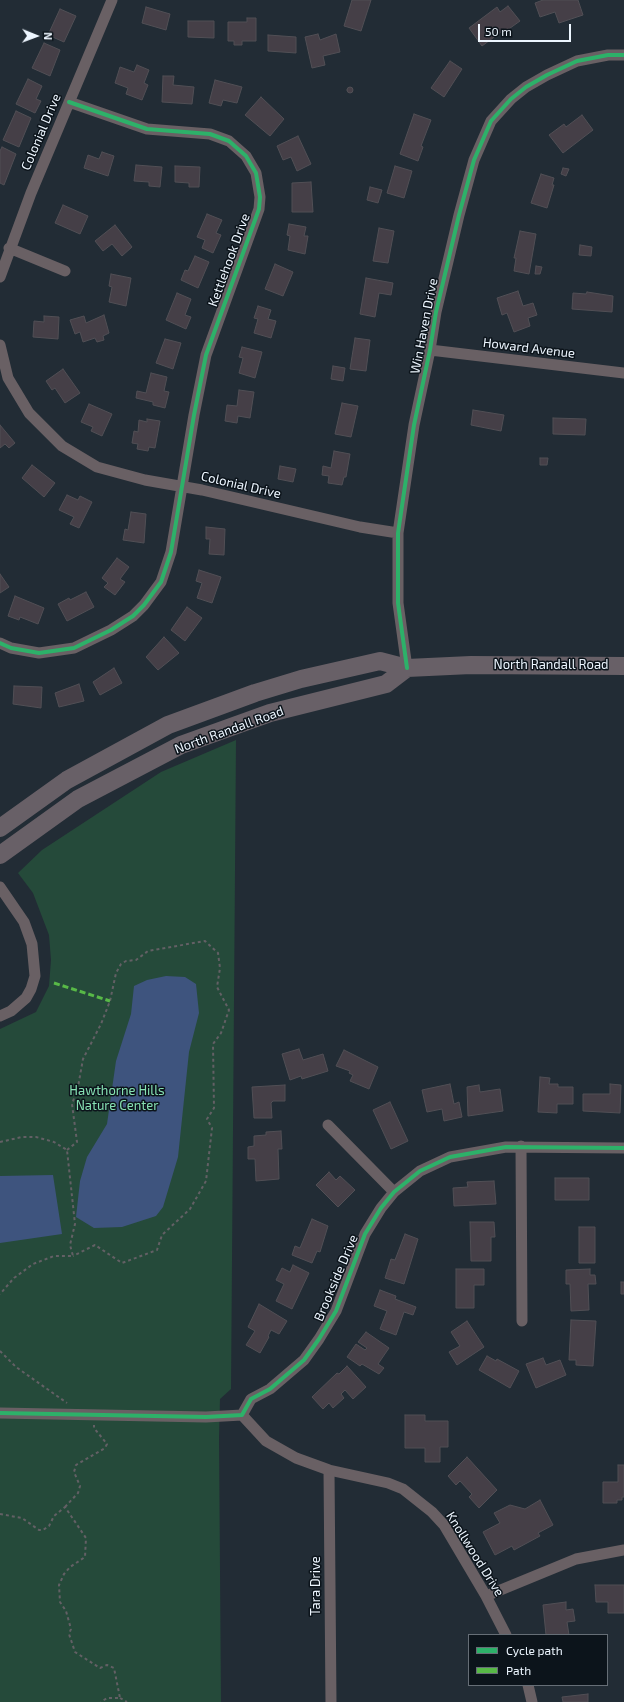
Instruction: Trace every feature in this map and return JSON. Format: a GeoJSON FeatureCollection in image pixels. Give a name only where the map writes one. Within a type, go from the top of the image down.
{"type":"FeatureCollection","features":[{"type":"Feature","properties":{"kind":"main road","name":"North Randall Road"},"geometry":{"type":"LineString","coordinates":[[0,828],[67,780],[168,726],[255,693],[301,679],[380,661],[407,668],[471,665],[624,666]]}},
{"type":"Feature","properties":{"kind":"main road","name":"North Randall Road"},"geometry":{"type":"LineString","coordinates":[[0,855],[78,799],[181,745],[270,713],[386,684],[407,668]]}},
{"type":"Feature","properties":{"kind":"main road"},"geometry":{"type":"LineString","coordinates":[[0,811],[72,766],[107,758]]}},
{"type":"Feature","properties":{"kind":"street","name":"Colonial Drive"},"geometry":{"type":"LineString","coordinates":[[0,277],[9,248],[112,0]]}},
{"type":"Feature","properties":{"kind":"street","name":"Win Haven Drive"},"geometry":{"type":"LineString","coordinates":[[407,668],[398,603],[398,533],[414,425],[430,350],[436,312],[466,186],[479,148],[491,121],[511,99],[526,87],[547,75],[578,61],[608,55],[624,55]]}},
{"type":"Feature","properties":{"kind":"street","name":"Kettlehook Drive"},"geometry":{"type":"LineString","coordinates":[[0,643],[11,648],[39,653],[60,651],[92,640],[133,616],[153,594],[161,582],[172,552],[182,487],[206,355],[256,220],[260,197],[256,174],[252,164],[237,147],[220,137],[210,134],[147,129],[69,102]]}},
{"type":"Feature","properties":{"kind":"street"},"geometry":{"type":"LineString","coordinates":[[9,248],[65,271]]}},
{"type":"Feature","properties":{"kind":"street","name":"Colonial Drive"},"geometry":{"type":"LineString","coordinates":[[0,345],[4,380],[29,412],[48,434],[78,457],[97,467],[117,474],[215,493],[378,531],[398,533]]}},
{"type":"Feature","properties":{"kind":"street","name":"Howard Avenue"},"geometry":{"type":"LineString","coordinates":[[430,350],[624,373]]}},
{"type":"Feature","properties":{"kind":"street"},"geometry":{"type":"LineString","coordinates":[[0,887],[24,922],[32,944],[35,976],[31,989],[26,998],[11,1010],[0,1016]]}},
{"type":"Feature","properties":{"kind":"street"},"geometry":{"type":"LineString","coordinates":[[328,1125],[394,1192]]}},
{"type":"Feature","properties":{"kind":"street"},"geometry":{"type":"LineString","coordinates":[[521,1146],[522,1321]]}},
{"type":"Feature","properties":{"kind":"street","name":"Brookside Drive"},"geometry":{"type":"LineString","coordinates":[[242,1415],[251,1399],[270,1389],[287,1376],[304,1360],[320,1339],[336,1311],[365,1234],[381,1208],[394,1192],[420,1171],[450,1157],[478,1150],[521,1146],[624,1148]]}},
{"type":"Feature","properties":{"kind":"street"},"geometry":{"type":"LineString","coordinates":[[0,1413],[206,1417],[242,1415]]}},
{"type":"Feature","properties":{"kind":"street","name":"Knollwood Drive"},"geometry":{"type":"LineString","coordinates":[[242,1415],[266,1441],[296,1458],[329,1470],[388,1483],[404,1489],[432,1512],[444,1525],[486,1596],[505,1634]]}},
{"type":"Feature","properties":{"kind":"street","name":"Tara Drive"},"geometry":{"type":"LineString","coordinates":[[329,1470],[331,1702]]}},
{"type":"Feature","properties":{"kind":"street"},"geometry":{"type":"LineString","coordinates":[[486,1596],[576,1559],[624,1550]]}},
{"type":"Feature","properties":{"kind":"street"},"geometry":{"type":"LineString","coordinates":[[528,1686],[532,1702]]}},
{"type":"Feature","properties":{"kind":"path"},"geometry":{"type":"LineString","coordinates":[[0,1294],[14,1278],[33,1264],[54,1256],[73,1256],[95,1245],[122,1263],[157,1250],[162,1235],[190,1209],[206,1181],[212,1128],[207,1119],[214,1108],[213,1044],[221,1033],[229,1010],[217,986],[220,968],[218,953],[205,941],[148,951],[136,960],[126,961],[121,964],[116,974],[110,1001],[101,1024],[83,1059],[78,1087],[72,1104],[77,1142],[67,1150]]}},
{"type":"Feature","properties":{"kind":"path"},"geometry":{"type":"LineString","coordinates":[[0,1142],[22,1137],[36,1137],[54,1142],[67,1150]]}},
{"type":"Feature","properties":{"kind":"path"},"geometry":{"type":"LineString","coordinates":[[67,1150],[75,1224],[70,1246],[73,1256]]}},
{"type":"Feature","properties":{"kind":"path"},"geometry":{"type":"LineString","coordinates":[[0,1351],[16,1366],[69,1405]]}},
{"type":"Feature","properties":{"kind":"path"},"geometry":{"type":"LineString","coordinates":[[0,1514],[22,1518],[39,1530],[43,1530],[49,1526],[54,1516],[78,1493],[80,1486],[74,1472],[76,1465],[105,1448],[107,1444],[94,1428],[93,1414]]}},
{"type":"Feature","properties":{"kind":"path"},"geometry":{"type":"LineString","coordinates":[[65,1507],[86,1538],[84,1558],[70,1567],[64,1574],[59,1585],[60,1602],[66,1611],[71,1629],[69,1634],[75,1652],[100,1668],[107,1665],[114,1668],[120,1698]]}},
{"type":"Feature","properties":{"kind":"path"},"geometry":{"type":"LineString","coordinates":[[101,1702],[107,1698],[120,1698],[127,1702]]}},
{"type":"Feature","properties":{"kind":"green space","name":"Hawthorne Hills Nature Center"},"geometry":{"type":"Polygon","coordinates":[[[236,740],[231,1389],[220,1399],[219,1438],[221,1702],[0,1702],[0,1029],[36,1012],[49,986],[51,960],[49,935],[33,893],[18,873],[42,850],[161,772],[236,740]]]}},
{"type":"Feature","properties":{"kind":"water"},"geometry":{"type":"Polygon","coordinates":[[[166,976],[185,977],[196,984],[199,1013],[189,1052],[178,1157],[163,1207],[156,1216],[122,1227],[94,1228],[76,1217],[80,1181],[87,1157],[107,1124],[116,1061],[131,1014],[134,986],[147,980],[166,976]]]}},
{"type":"Feature","properties":{"kind":"water"},"geometry":{"type":"Polygon","coordinates":[[[53,1175],[62,1234],[0,1243],[0,1176],[53,1175]]]}},
{"type":"Feature","properties":{"kind":"building"},"geometry":{"type":"Polygon","coordinates":[[[352,0],[371,0],[361,31],[344,26],[352,0]]]}},
{"type":"Feature","properties":{"kind":"building"},"geometry":{"type":"Polygon","coordinates":[[[543,0],[578,0],[583,15],[559,23],[555,12],[540,17],[535,3],[543,0]]]}},
{"type":"Feature","properties":{"kind":"building"},"geometry":{"type":"Polygon","coordinates":[[[508,6],[520,21],[506,31],[505,29],[482,46],[469,28],[497,7],[500,12],[508,6]]]}},
{"type":"Feature","properties":{"kind":"building"},"geometry":{"type":"Polygon","coordinates":[[[146,7],[170,14],[166,30],[142,23],[146,7]]]}},
{"type":"Feature","properties":{"kind":"building"},"geometry":{"type":"Polygon","coordinates":[[[60,9],[76,16],[64,42],[48,35],[60,9]]]}},
{"type":"Feature","properties":{"kind":"building"},"geometry":{"type":"Polygon","coordinates":[[[247,18],[256,18],[256,41],[242,41],[242,45],[234,45],[234,41],[228,41],[228,22],[247,22],[247,18]]]}},
{"type":"Feature","properties":{"kind":"building"},"geometry":{"type":"Polygon","coordinates":[[[188,21],[214,21],[214,38],[188,37],[188,21]]]}},
{"type":"Feature","properties":{"kind":"building"},"geometry":{"type":"Polygon","coordinates":[[[318,34],[320,40],[336,34],[340,52],[323,56],[325,65],[312,68],[305,37],[318,34]]]}},
{"type":"Feature","properties":{"kind":"building"},"geometry":{"type":"Polygon","coordinates":[[[268,35],[296,37],[296,53],[268,51],[268,35]]]}},
{"type":"Feature","properties":{"kind":"building"},"geometry":{"type":"Polygon","coordinates":[[[44,43],[60,50],[50,76],[32,68],[44,43]]]}},
{"type":"Feature","properties":{"kind":"building"},"geometry":{"type":"Polygon","coordinates":[[[450,61],[462,69],[444,97],[431,88],[450,61]]]}},
{"type":"Feature","properties":{"kind":"building"},"geometry":{"type":"Polygon","coordinates":[[[137,65],[149,70],[144,83],[148,85],[142,100],[126,94],[128,88],[115,83],[120,67],[134,72],[137,65]]]}},
{"type":"Feature","properties":{"kind":"building"},"geometry":{"type":"Polygon","coordinates":[[[163,76],[174,76],[173,85],[194,87],[192,104],[162,102],[163,76]]]}},
{"type":"Feature","properties":{"kind":"building"},"geometry":{"type":"Polygon","coordinates":[[[28,79],[42,86],[36,99],[41,101],[35,113],[16,104],[28,79]]]}},
{"type":"Feature","properties":{"kind":"building"},"geometry":{"type":"Polygon","coordinates":[[[215,80],[242,87],[237,103],[223,100],[221,106],[209,103],[215,80]]]}},
{"type":"Feature","properties":{"kind":"building"},"geometry":{"type":"Polygon","coordinates":[[[350,87],[353,90],[350,93],[347,90],[350,87]]]}},
{"type":"Feature","properties":{"kind":"building"},"geometry":{"type":"Polygon","coordinates":[[[261,97],[284,119],[270,136],[245,115],[261,97]]]}},
{"type":"Feature","properties":{"kind":"building"},"geometry":{"type":"Polygon","coordinates":[[[16,111],[31,118],[19,147],[3,140],[16,111]]]}},
{"type":"Feature","properties":{"kind":"building"},"geometry":{"type":"Polygon","coordinates":[[[414,114],[431,120],[421,146],[423,147],[418,161],[400,154],[414,114]]]}},
{"type":"Feature","properties":{"kind":"building"},"geometry":{"type":"Polygon","coordinates":[[[582,115],[593,130],[563,153],[549,135],[564,124],[566,127],[582,115]]]}},
{"type":"Feature","properties":{"kind":"building"},"geometry":{"type":"Polygon","coordinates":[[[298,136],[311,164],[297,171],[291,157],[283,160],[277,146],[298,136]]]}},
{"type":"Feature","properties":{"kind":"building"},"geometry":{"type":"Polygon","coordinates":[[[2,147],[16,154],[4,185],[0,183],[0,151],[2,147]]]}},
{"type":"Feature","properties":{"kind":"building"},"geometry":{"type":"Polygon","coordinates":[[[102,152],[114,156],[108,176],[84,168],[88,155],[99,159],[102,152]]]}},
{"type":"Feature","properties":{"kind":"building"},"geometry":{"type":"Polygon","coordinates":[[[136,165],[162,167],[160,187],[149,186],[149,182],[134,181],[136,165]]]}},
{"type":"Feature","properties":{"kind":"building"},"geometry":{"type":"Polygon","coordinates":[[[175,166],[200,167],[199,187],[189,187],[189,183],[175,182],[175,166]]]}},
{"type":"Feature","properties":{"kind":"building"},"geometry":{"type":"Polygon","coordinates":[[[395,166],[412,171],[404,198],[387,193],[395,166]]]}},
{"type":"Feature","properties":{"kind":"building"},"geometry":{"type":"Polygon","coordinates":[[[563,168],[569,169],[566,176],[561,174],[563,168]]]}},
{"type":"Feature","properties":{"kind":"building"},"geometry":{"type":"Polygon","coordinates":[[[541,174],[554,178],[552,185],[554,185],[547,208],[531,203],[541,174]]]}},
{"type":"Feature","properties":{"kind":"building"},"geometry":{"type":"Polygon","coordinates":[[[311,182],[313,212],[292,212],[292,183],[311,182]]]}},
{"type":"Feature","properties":{"kind":"building"},"geometry":{"type":"Polygon","coordinates":[[[370,187],[382,190],[378,203],[367,200],[370,187]]]}},
{"type":"Feature","properties":{"kind":"building"},"geometry":{"type":"Polygon","coordinates":[[[63,205],[88,216],[80,234],[55,223],[63,205]]]}},
{"type":"Feature","properties":{"kind":"building"},"geometry":{"type":"Polygon","coordinates":[[[207,214],[222,220],[216,233],[221,235],[213,253],[202,248],[205,240],[197,237],[207,214]]]}},
{"type":"Feature","properties":{"kind":"building"},"geometry":{"type":"Polygon","coordinates":[[[289,224],[306,227],[304,236],[308,236],[305,254],[288,250],[290,236],[287,235],[289,224]]]}},
{"type":"Feature","properties":{"kind":"building"},"geometry":{"type":"Polygon","coordinates":[[[115,225],[132,247],[122,256],[112,244],[103,251],[95,241],[115,225]]]}},
{"type":"Feature","properties":{"kind":"building"},"geometry":{"type":"Polygon","coordinates":[[[379,228],[394,231],[388,263],[373,261],[379,228]]]}},
{"type":"Feature","properties":{"kind":"building"},"geometry":{"type":"Polygon","coordinates":[[[520,231],[536,234],[529,274],[514,271],[516,258],[514,258],[520,231]]]}},
{"type":"Feature","properties":{"kind":"building"},"geometry":{"type":"Polygon","coordinates":[[[580,245],[592,247],[591,256],[579,255],[580,245]]]}},
{"type":"Feature","properties":{"kind":"building"},"geometry":{"type":"Polygon","coordinates":[[[195,256],[209,262],[198,288],[181,280],[185,270],[188,271],[195,256]]]}},
{"type":"Feature","properties":{"kind":"building"},"geometry":{"type":"Polygon","coordinates":[[[275,264],[293,272],[283,296],[265,289],[275,264]]]}},
{"type":"Feature","properties":{"kind":"building"},"geometry":{"type":"Polygon","coordinates":[[[536,266],[542,267],[540,274],[535,274],[536,266]]]}},
{"type":"Feature","properties":{"kind":"building"},"geometry":{"type":"Polygon","coordinates":[[[111,274],[131,278],[126,306],[109,302],[112,287],[109,286],[111,274]]]}},
{"type":"Feature","properties":{"kind":"building"},"geometry":{"type":"Polygon","coordinates":[[[366,278],[393,283],[391,295],[379,293],[375,317],[360,314],[366,278]]]}},
{"type":"Feature","properties":{"kind":"building"},"geometry":{"type":"Polygon","coordinates":[[[518,291],[523,306],[533,303],[537,315],[528,318],[530,326],[514,332],[507,313],[502,315],[497,298],[518,291]]]}},
{"type":"Feature","properties":{"kind":"building"},"geometry":{"type":"Polygon","coordinates":[[[587,292],[613,296],[612,312],[572,309],[573,293],[586,294],[587,292]]]}},
{"type":"Feature","properties":{"kind":"building"},"geometry":{"type":"Polygon","coordinates":[[[177,293],[191,299],[185,315],[191,317],[186,329],[166,320],[177,293]]]}},
{"type":"Feature","properties":{"kind":"building"},"geometry":{"type":"Polygon","coordinates":[[[258,306],[271,310],[268,319],[276,321],[271,338],[254,333],[258,319],[254,318],[258,306]]]}},
{"type":"Feature","properties":{"kind":"building"},"geometry":{"type":"Polygon","coordinates":[[[104,315],[109,333],[103,336],[104,340],[97,342],[95,338],[83,342],[80,332],[75,334],[70,320],[84,316],[86,323],[104,315]]]}},
{"type":"Feature","properties":{"kind":"building"},"geometry":{"type":"Polygon","coordinates":[[[44,316],[59,317],[58,339],[33,337],[34,321],[44,322],[44,316]]]}},
{"type":"Feature","properties":{"kind":"building"},"geometry":{"type":"Polygon","coordinates":[[[355,338],[370,340],[366,371],[350,369],[355,338]]]}},
{"type":"Feature","properties":{"kind":"building"},"geometry":{"type":"Polygon","coordinates":[[[165,339],[181,343],[173,369],[156,363],[165,339]]]}},
{"type":"Feature","properties":{"kind":"building"},"geometry":{"type":"Polygon","coordinates":[[[242,347],[262,352],[255,378],[239,373],[243,358],[239,357],[242,347]]]}},
{"type":"Feature","properties":{"kind":"building"},"geometry":{"type":"Polygon","coordinates":[[[333,366],[345,368],[343,381],[331,379],[333,366]]]}},
{"type":"Feature","properties":{"kind":"building"},"geometry":{"type":"Polygon","coordinates":[[[63,369],[80,393],[65,403],[55,388],[52,390],[46,381],[63,369]]]}},
{"type":"Feature","properties":{"kind":"building"},"geometry":{"type":"Polygon","coordinates":[[[151,373],[167,377],[164,391],[169,392],[165,408],[153,405],[153,402],[136,398],[137,391],[146,393],[151,373]]]}},
{"type":"Feature","properties":{"kind":"building"},"geometry":{"type":"Polygon","coordinates":[[[239,390],[254,392],[250,418],[238,416],[237,423],[225,421],[227,405],[237,406],[239,390]]]}},
{"type":"Feature","properties":{"kind":"building"},"geometry":{"type":"Polygon","coordinates":[[[342,403],[358,406],[351,437],[335,434],[342,403]]]}},
{"type":"Feature","properties":{"kind":"building"},"geometry":{"type":"Polygon","coordinates":[[[89,404],[112,414],[102,436],[91,431],[93,427],[81,422],[89,404]]]}},
{"type":"Feature","properties":{"kind":"building"},"geometry":{"type":"Polygon","coordinates":[[[473,410],[504,415],[501,431],[471,425],[473,410]]]}},
{"type":"Feature","properties":{"kind":"building"},"geometry":{"type":"Polygon","coordinates":[[[553,418],[586,419],[585,435],[553,434],[553,418]]]}},
{"type":"Feature","properties":{"kind":"building"},"geometry":{"type":"Polygon","coordinates":[[[147,419],[160,421],[155,448],[149,447],[148,451],[137,449],[138,444],[132,443],[134,431],[138,432],[139,420],[147,422],[147,419]]]}},
{"type":"Feature","properties":{"kind":"building"},"geometry":{"type":"Polygon","coordinates":[[[0,425],[15,443],[9,448],[5,444],[0,448],[0,425]]]}},
{"type":"Feature","properties":{"kind":"building"},"geometry":{"type":"Polygon","coordinates":[[[334,451],[350,454],[346,477],[344,477],[342,485],[328,483],[329,476],[322,475],[323,466],[331,468],[334,451]]]}},
{"type":"Feature","properties":{"kind":"building"},"geometry":{"type":"Polygon","coordinates":[[[540,458],[548,458],[547,465],[540,465],[540,458]]]}},
{"type":"Feature","properties":{"kind":"building"},"geometry":{"type":"Polygon","coordinates":[[[32,465],[55,483],[44,497],[22,478],[32,465]]]}},
{"type":"Feature","properties":{"kind":"building"},"geometry":{"type":"Polygon","coordinates":[[[280,466],[296,469],[293,482],[278,479],[280,466]]]}},
{"type":"Feature","properties":{"kind":"building"},"geometry":{"type":"Polygon","coordinates":[[[67,495],[78,500],[80,496],[92,502],[79,528],[70,524],[74,517],[59,510],[67,495]]]}},
{"type":"Feature","properties":{"kind":"building"},"geometry":{"type":"Polygon","coordinates":[[[131,512],[146,514],[144,543],[123,540],[125,529],[128,530],[131,512]]]}},
{"type":"Feature","properties":{"kind":"building"},"geometry":{"type":"Polygon","coordinates":[[[206,527],[225,529],[224,555],[209,554],[210,539],[206,539],[206,527]]]}},
{"type":"Feature","properties":{"kind":"building"},"geometry":{"type":"Polygon","coordinates":[[[117,558],[129,567],[120,579],[125,582],[115,595],[104,587],[108,583],[102,578],[117,558]]]}},
{"type":"Feature","properties":{"kind":"building"},"geometry":{"type":"Polygon","coordinates":[[[199,570],[221,577],[212,603],[197,598],[202,583],[196,581],[199,570]]]}},
{"type":"Feature","properties":{"kind":"building"},"geometry":{"type":"Polygon","coordinates":[[[0,574],[9,587],[0,593],[0,574]]]}},
{"type":"Feature","properties":{"kind":"building"},"geometry":{"type":"Polygon","coordinates":[[[86,592],[94,607],[67,621],[58,604],[86,592]]]}},
{"type":"Feature","properties":{"kind":"building"},"geometry":{"type":"Polygon","coordinates":[[[15,596],[44,608],[38,624],[20,617],[19,620],[8,616],[15,596]]]}},
{"type":"Feature","properties":{"kind":"building"},"geometry":{"type":"Polygon","coordinates":[[[187,607],[202,618],[185,641],[171,630],[187,607]]]}},
{"type":"Feature","properties":{"kind":"building"},"geometry":{"type":"Polygon","coordinates":[[[164,637],[179,653],[158,670],[146,657],[164,637]]]}},
{"type":"Feature","properties":{"kind":"building"},"geometry":{"type":"Polygon","coordinates":[[[114,668],[122,683],[100,695],[93,682],[114,668]]]}},
{"type":"Feature","properties":{"kind":"building"},"geometry":{"type":"Polygon","coordinates":[[[79,684],[84,701],[59,707],[55,693],[79,684]]]}},
{"type":"Feature","properties":{"kind":"building"},"geometry":{"type":"Polygon","coordinates":[[[14,686],[42,687],[41,708],[13,704],[14,686]]]}},
{"type":"Feature","properties":{"kind":"building"},"geometry":{"type":"Polygon","coordinates":[[[299,1049],[303,1060],[323,1054],[328,1071],[302,1079],[301,1076],[290,1080],[282,1054],[299,1049]]]}},
{"type":"Feature","properties":{"kind":"building"},"geometry":{"type":"Polygon","coordinates":[[[344,1050],[378,1067],[369,1089],[350,1081],[353,1075],[349,1073],[350,1071],[336,1066],[344,1050]]]}},
{"type":"Feature","properties":{"kind":"building"},"geometry":{"type":"Polygon","coordinates":[[[540,1077],[550,1078],[549,1084],[558,1084],[558,1087],[573,1087],[573,1104],[557,1104],[557,1113],[538,1112],[540,1077]]]}},
{"type":"Feature","properties":{"kind":"building"},"geometry":{"type":"Polygon","coordinates":[[[450,1084],[454,1104],[459,1102],[462,1117],[444,1121],[442,1109],[427,1112],[422,1090],[450,1084]]]}},
{"type":"Feature","properties":{"kind":"building"},"geometry":{"type":"Polygon","coordinates":[[[610,1084],[621,1085],[620,1113],[583,1111],[583,1094],[610,1094],[610,1084]]]}},
{"type":"Feature","properties":{"kind":"building"},"geometry":{"type":"Polygon","coordinates":[[[285,1085],[285,1101],[273,1101],[271,1103],[272,1118],[254,1118],[252,1087],[285,1085]]]}},
{"type":"Feature","properties":{"kind":"building"},"geometry":{"type":"Polygon","coordinates":[[[479,1085],[480,1092],[500,1089],[503,1111],[468,1116],[467,1087],[479,1085]]]}},
{"type":"Feature","properties":{"kind":"building"},"geometry":{"type":"Polygon","coordinates":[[[390,1102],[408,1141],[391,1149],[373,1110],[390,1102]]]}},
{"type":"Feature","properties":{"kind":"building"},"geometry":{"type":"Polygon","coordinates":[[[281,1131],[282,1149],[278,1149],[279,1179],[256,1181],[255,1159],[248,1159],[248,1147],[254,1146],[254,1136],[266,1135],[266,1132],[281,1131]]]}},
{"type":"Feature","properties":{"kind":"building"},"geometry":{"type":"Polygon","coordinates":[[[329,1172],[336,1180],[340,1176],[355,1190],[338,1207],[316,1185],[329,1172]]]}},
{"type":"Feature","properties":{"kind":"building"},"geometry":{"type":"Polygon","coordinates":[[[555,1178],[589,1178],[589,1200],[555,1200],[555,1178]]]}},
{"type":"Feature","properties":{"kind":"building"},"geometry":{"type":"Polygon","coordinates":[[[494,1181],[496,1204],[454,1206],[453,1188],[468,1187],[467,1182],[494,1181]]]}},
{"type":"Feature","properties":{"kind":"building"},"geometry":{"type":"Polygon","coordinates":[[[312,1219],[328,1226],[320,1252],[317,1251],[312,1263],[292,1255],[295,1246],[300,1248],[312,1219]]]}},
{"type":"Feature","properties":{"kind":"building"},"geometry":{"type":"Polygon","coordinates":[[[470,1222],[494,1222],[495,1237],[491,1237],[491,1261],[471,1261],[470,1222]]]}},
{"type":"Feature","properties":{"kind":"building"},"geometry":{"type":"Polygon","coordinates":[[[579,1227],[595,1227],[595,1263],[579,1263],[579,1227]]]}},
{"type":"Feature","properties":{"kind":"building"},"geometry":{"type":"Polygon","coordinates":[[[405,1234],[418,1239],[404,1284],[385,1278],[391,1259],[395,1260],[405,1234]]]}},
{"type":"Feature","properties":{"kind":"building"},"geometry":{"type":"Polygon","coordinates":[[[293,1265],[309,1273],[292,1309],[276,1301],[284,1284],[276,1280],[282,1268],[290,1272],[293,1265]]]}},
{"type":"Feature","properties":{"kind":"building"},"geometry":{"type":"Polygon","coordinates":[[[456,1269],[484,1269],[484,1285],[474,1285],[474,1308],[456,1308],[456,1269]]]}},
{"type":"Feature","properties":{"kind":"building"},"geometry":{"type":"Polygon","coordinates":[[[590,1269],[590,1275],[595,1275],[596,1284],[588,1284],[589,1310],[571,1311],[570,1284],[566,1284],[566,1270],[590,1269]]]}},
{"type":"Feature","properties":{"kind":"building"},"geometry":{"type":"Polygon","coordinates":[[[621,1282],[624,1282],[624,1294],[621,1294],[621,1282]]]}},
{"type":"Feature","properties":{"kind":"building"},"geometry":{"type":"Polygon","coordinates":[[[380,1290],[396,1296],[395,1299],[416,1307],[413,1315],[404,1312],[396,1335],[380,1329],[387,1311],[374,1306],[380,1290]]]}},
{"type":"Feature","properties":{"kind":"building"},"geometry":{"type":"Polygon","coordinates":[[[259,1304],[287,1321],[279,1334],[271,1330],[268,1336],[269,1337],[260,1353],[246,1345],[255,1331],[248,1327],[259,1304]]]}},
{"type":"Feature","properties":{"kind":"building"},"geometry":{"type":"Polygon","coordinates":[[[571,1320],[596,1321],[593,1366],[576,1365],[576,1360],[569,1360],[571,1320]]]}},
{"type":"Feature","properties":{"kind":"building"},"geometry":{"type":"Polygon","coordinates":[[[467,1321],[484,1347],[457,1365],[449,1352],[460,1346],[451,1332],[467,1321]]]}},
{"type":"Feature","properties":{"kind":"building"},"geometry":{"type":"Polygon","coordinates":[[[366,1332],[389,1348],[378,1364],[384,1368],[379,1374],[362,1364],[360,1366],[347,1357],[356,1344],[365,1350],[367,1348],[358,1342],[366,1332]]]}},
{"type":"Feature","properties":{"kind":"building"},"geometry":{"type":"Polygon","coordinates":[[[487,1356],[496,1361],[497,1359],[519,1371],[510,1388],[479,1370],[487,1356]]]}},
{"type":"Feature","properties":{"kind":"building"},"geometry":{"type":"Polygon","coordinates":[[[543,1358],[546,1365],[560,1360],[566,1375],[536,1388],[526,1364],[543,1358]]]}},
{"type":"Feature","properties":{"kind":"building"},"geometry":{"type":"Polygon","coordinates":[[[347,1366],[366,1387],[353,1399],[345,1390],[341,1394],[344,1398],[333,1408],[329,1403],[323,1409],[312,1397],[337,1373],[339,1374],[347,1366]]]}},
{"type":"Feature","properties":{"kind":"building"},"geometry":{"type":"Polygon","coordinates":[[[405,1415],[425,1415],[425,1421],[448,1421],[448,1447],[440,1447],[440,1462],[425,1462],[425,1448],[405,1448],[405,1415]]]}},
{"type":"Feature","properties":{"kind":"building"},"geometry":{"type":"Polygon","coordinates":[[[467,1457],[497,1490],[479,1508],[469,1497],[472,1494],[460,1481],[456,1485],[448,1476],[467,1457]]]}},
{"type":"Feature","properties":{"kind":"building"},"geometry":{"type":"Polygon","coordinates":[[[618,1465],[624,1465],[624,1497],[622,1497],[622,1500],[617,1500],[617,1503],[603,1503],[603,1482],[618,1482],[618,1465]]]}},
{"type":"Feature","properties":{"kind":"building"},"geometry":{"type":"Polygon","coordinates":[[[540,1500],[553,1525],[538,1533],[540,1536],[514,1550],[512,1546],[495,1555],[483,1532],[500,1523],[494,1513],[510,1505],[525,1509],[540,1500]]]}},
{"type":"Feature","properties":{"kind":"building"},"geometry":{"type":"Polygon","coordinates":[[[595,1585],[624,1585],[624,1613],[608,1613],[608,1602],[596,1602],[595,1585]]]}},
{"type":"Feature","properties":{"kind":"building"},"geometry":{"type":"Polygon","coordinates":[[[566,1602],[566,1610],[573,1609],[575,1621],[567,1622],[569,1634],[546,1634],[543,1605],[566,1602]]]}},
{"type":"Feature","properties":{"kind":"building"},"geometry":{"type":"Polygon","coordinates":[[[588,1694],[588,1702],[563,1702],[562,1697],[588,1694]]]}},
{"type":"Feature","properties":{"kind":"marked path"},"geometry":{"type":"LineString","coordinates":[[54,983],[110,1001]]}},
{"type":"Feature","properties":{"kind":"cycle path"},"geometry":{"type":"LineString","coordinates":[[407,668],[398,603],[398,533],[414,425],[430,350],[436,312],[459,215],[474,160],[491,121],[511,99],[526,87],[577,61],[608,55],[624,55]]}},
{"type":"Feature","properties":{"kind":"cycle path"},"geometry":{"type":"LineString","coordinates":[[0,643],[11,648],[39,653],[74,648],[111,630],[133,616],[144,605],[161,582],[171,552],[194,415],[206,355],[259,209],[260,197],[256,173],[246,156],[229,141],[210,134],[147,129],[69,102]]}},
{"type":"Feature","properties":{"kind":"cycle path"},"geometry":{"type":"LineString","coordinates":[[0,1413],[206,1417],[242,1415],[251,1399],[270,1389],[304,1360],[336,1311],[365,1234],[381,1208],[394,1192],[420,1171],[450,1157],[506,1147],[624,1148]]}}]}
